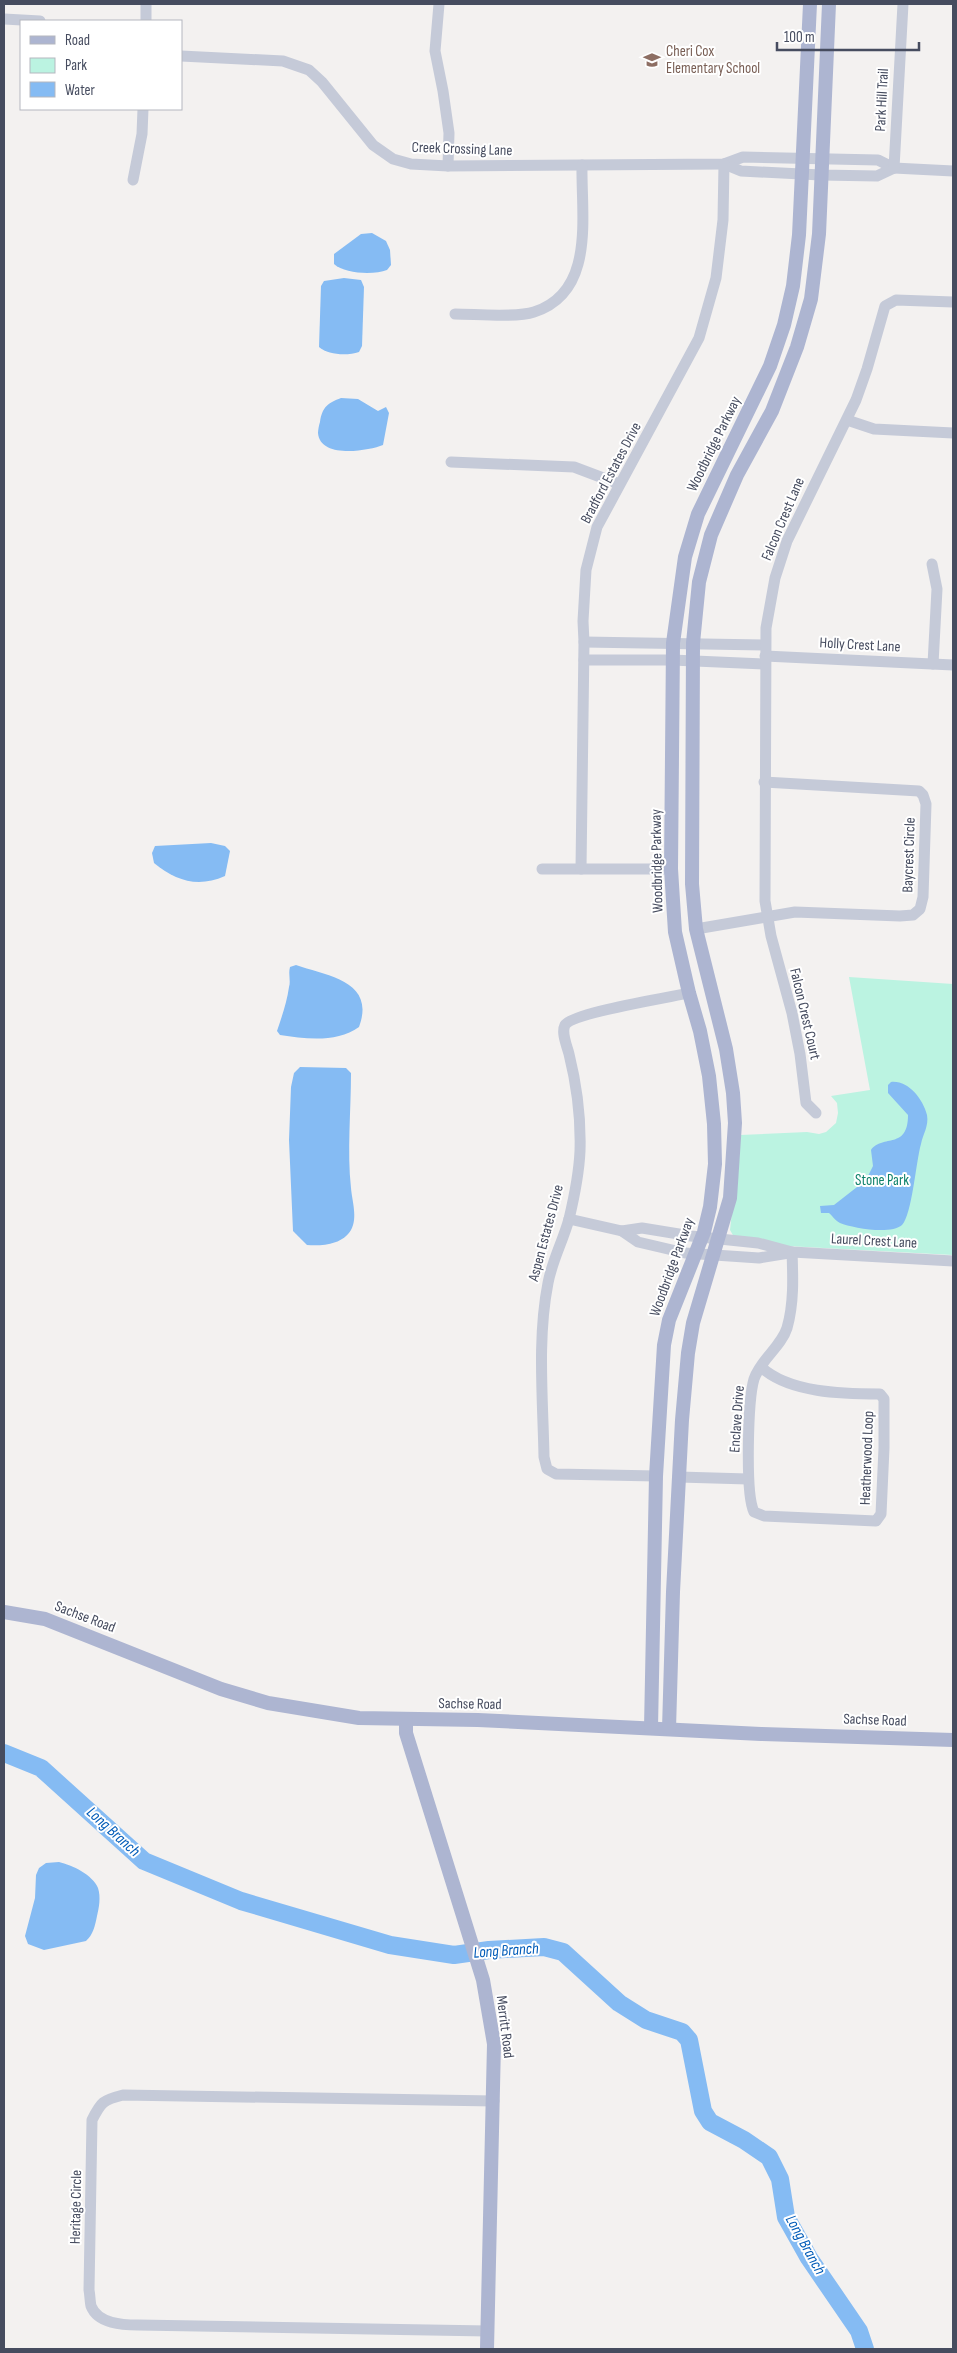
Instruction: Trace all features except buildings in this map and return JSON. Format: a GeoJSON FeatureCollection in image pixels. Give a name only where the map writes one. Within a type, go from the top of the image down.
{"type":"FeatureCollection","features":[{"type":"Feature","properties":{"kind":"main road","name":"Woodbridge Parkway"},"geometry":{"type":"LineString","coordinates":[[651,1728],[656,1476],[660,1385],[669,1320],[702,1238],[710,1207],[715,1164],[714,1124],[709,1076],[700,1031],[675,932],[672,869],[673,643],[685,557],[698,514],[770,366],[784,325],[793,286],[803,158],[810,4]]}},
{"type":"Feature","properties":{"kind":"main road"},"geometry":{"type":"LineString","coordinates":[[668,1729],[679,1477],[688,1353],[693,1323],[730,1198],[735,1124],[733,1093],[726,1049],[696,929],[692,884],[693,643],[699,582],[711,535],[736,475],[772,411],[798,347],[811,299],[819,234],[829,4]]}},
{"type":"Feature","properties":{"kind":"main road","name":"Sachse Road"},"geometry":{"type":"LineString","coordinates":[[4,1612],[45,1619],[221,1689],[268,1703],[359,1718],[478,1720],[953,1740]]}},
{"type":"Feature","properties":{"kind":"main road","name":"Merritt Road"},"geometry":{"type":"LineString","coordinates":[[406,1720],[406,1733],[482,1980],[494,2044],[488,2349]]}},
{"type":"Feature","properties":{"kind":"street"},"geometry":{"type":"LineString","coordinates":[[146,4],[146,20]]}},
{"type":"Feature","properties":{"kind":"street"},"geometry":{"type":"LineString","coordinates":[[439,4],[435,51],[449,133],[448,166]]}},
{"type":"Feature","properties":{"kind":"street","name":"Park Hill Trail"},"geometry":{"type":"LineString","coordinates":[[894,168],[902,4]]}},
{"type":"Feature","properties":{"kind":"street"},"geometry":{"type":"LineString","coordinates":[[4,19],[22,20]]}},
{"type":"Feature","properties":{"kind":"street","name":"Creek Crossing Lane"},"geometry":{"type":"LineString","coordinates":[[182,56],[284,61],[309,70],[322,82],[373,145],[393,159],[411,164],[448,166],[724,164],[743,157],[878,160],[894,168],[953,171]]}},
{"type":"Feature","properties":{"kind":"street"},"geometry":{"type":"LineString","coordinates":[[133,180],[142,134],[142,110]]}},
{"type":"Feature","properties":{"kind":"street","name":"Creek Crossing Lane"},"geometry":{"type":"LineString","coordinates":[[724,164],[741,171],[821,175],[877,176],[894,168]]}},
{"type":"Feature","properties":{"kind":"street","name":"Bradford Estates Drive"},"geometry":{"type":"LineString","coordinates":[[581,869],[583,621],[586,570],[597,527],[700,338],[716,278],[723,220],[724,164]]}},
{"type":"Feature","properties":{"kind":"street"},"geometry":{"type":"LineString","coordinates":[[455,314],[534,313],[557,301],[574,281],[582,251],[582,166]]}},
{"type":"Feature","properties":{"kind":"street","name":"Falcon Crest Lane"},"geometry":{"type":"LineString","coordinates":[[768,917],[764,886],[765,655],[772,595],[787,541],[847,420],[867,369],[885,306],[896,300],[953,302]]}},
{"type":"Feature","properties":{"kind":"street"},"geometry":{"type":"LineString","coordinates":[[847,420],[874,428],[953,432]]}},
{"type":"Feature","properties":{"kind":"street"},"geometry":{"type":"LineString","coordinates":[[451,462],[574,467],[619,484]]}},
{"type":"Feature","properties":{"kind":"street"},"geometry":{"type":"LineString","coordinates":[[932,564],[937,589],[933,664]]}},
{"type":"Feature","properties":{"kind":"street","name":"Holly Crest Lane"},"geometry":{"type":"LineString","coordinates":[[584,642],[693,643],[765,655],[953,665]]}},
{"type":"Feature","properties":{"kind":"street","name":"Holly Crest Lane"},"geometry":{"type":"LineString","coordinates":[[584,660],[693,661],[765,655]]}},
{"type":"Feature","properties":{"kind":"street","name":"Baycrest Circle"},"geometry":{"type":"LineString","coordinates":[[696,929],[808,912],[900,916],[917,912],[923,897],[926,804],[923,795],[913,790],[764,782]]}},
{"type":"Feature","properties":{"kind":"street"},"geometry":{"type":"LineString","coordinates":[[542,869],[672,869]]}},
{"type":"Feature","properties":{"kind":"street","name":"Falcon Crest Court"},"geometry":{"type":"LineString","coordinates":[[768,917],[770,936],[796,1032],[806,1104],[816,1113]]}},
{"type":"Feature","properties":{"kind":"street","name":"Aspen Estates Drive"},"geometry":{"type":"LineString","coordinates":[[656,1476],[556,1474],[547,1469],[545,1464],[545,1302],[555,1254],[569,1219],[580,1154],[580,1130],[573,1070],[564,1035],[565,1026],[568,1022],[585,1015],[689,993]]}},
{"type":"Feature","properties":{"kind":"street"},"geometry":{"type":"LineString","coordinates":[[569,1219],[622,1231]]}},
{"type":"Feature","properties":{"kind":"street","name":"Laurel Crest Lane"},"geometry":{"type":"LineString","coordinates":[[622,1231],[642,1228],[702,1238],[758,1243],[792,1252],[953,1261]]}},
{"type":"Feature","properties":{"kind":"street","name":"Laurel Crest Lane"},"geometry":{"type":"LineString","coordinates":[[622,1231],[638,1242],[695,1254],[759,1258],[792,1252]]}},
{"type":"Feature","properties":{"kind":"street","name":"Enclave Drive"},"geometry":{"type":"LineString","coordinates":[[748,1479],[754,1379],[761,1366],[784,1337],[788,1325],[791,1302],[792,1252]]}},
{"type":"Feature","properties":{"kind":"street","name":"Heatherwood Loop"},"geometry":{"type":"LineString","coordinates":[[748,1479],[750,1504],[754,1512],[764,1516],[866,1522],[876,1521],[881,1514],[884,1400],[880,1394],[836,1392],[785,1383],[772,1376],[761,1366]]}},
{"type":"Feature","properties":{"kind":"street"},"geometry":{"type":"LineString","coordinates":[[679,1477],[748,1479]]}},
{"type":"Feature","properties":{"kind":"street","name":"Heritage Circle"},"geometry":{"type":"LineString","coordinates":[[488,2331],[138,2325],[116,2324],[103,2318],[92,2307],[89,2290],[92,2120],[100,2104],[109,2098],[123,2095],[494,2101]]}},
{"type":"Feature","properties":{"kind":"green space","name":"Stone Park"},"geometry":{"type":"Polygon","coordinates":[[[849,977],[953,984],[953,1255],[787,1246],[734,1237],[730,1230],[740,1135],[807,1132],[819,1134],[826,1132],[836,1123],[838,1113],[837,1103],[831,1096],[870,1090],[849,977]]]}},
{"type":"Feature","properties":{"kind":"water"},"geometry":{"type":"Polygon","coordinates":[[[372,233],[386,241],[390,250],[391,265],[387,270],[375,273],[360,273],[345,270],[334,264],[334,254],[361,234],[372,233]]]}},
{"type":"Feature","properties":{"kind":"water"},"geometry":{"type":"Polygon","coordinates":[[[344,278],[361,280],[364,287],[362,346],[359,352],[343,354],[327,352],[319,347],[321,286],[324,281],[344,278]]]}},
{"type":"Feature","properties":{"kind":"water"},"geometry":{"type":"Polygon","coordinates":[[[341,398],[358,399],[378,411],[386,407],[389,413],[383,445],[356,451],[346,451],[327,447],[321,441],[318,432],[322,413],[329,404],[341,398]]]}},
{"type":"Feature","properties":{"kind":"water"},"geometry":{"type":"Polygon","coordinates":[[[211,843],[225,846],[230,851],[225,876],[215,880],[206,882],[188,881],[171,874],[154,863],[152,853],[155,846],[211,843]]]}},
{"type":"Feature","properties":{"kind":"water"},"geometry":{"type":"Polygon","coordinates":[[[296,965],[334,977],[355,990],[361,999],[362,1012],[359,1027],[341,1036],[331,1038],[300,1038],[280,1035],[277,1031],[288,993],[290,967],[296,965]]]}},
{"type":"Feature","properties":{"kind":"water"},"geometry":{"type":"Polygon","coordinates":[[[300,1067],[346,1068],[351,1073],[349,1160],[354,1220],[351,1230],[347,1235],[337,1242],[325,1245],[307,1245],[293,1231],[289,1140],[291,1087],[294,1073],[300,1067]]]}},
{"type":"Feature","properties":{"kind":"water"},"geometry":{"type":"Polygon","coordinates":[[[891,1082],[897,1082],[909,1087],[922,1103],[927,1115],[927,1126],[919,1152],[908,1211],[902,1225],[889,1230],[871,1230],[846,1225],[838,1222],[829,1213],[821,1213],[820,1206],[834,1205],[866,1180],[873,1166],[871,1150],[876,1145],[894,1140],[904,1133],[908,1115],[888,1093],[888,1085],[891,1082]]]}},
{"type":"Feature","properties":{"kind":"water"},"geometry":{"type":"Polygon","coordinates":[[[59,1862],[82,1871],[92,1879],[98,1888],[98,1910],[93,1930],[86,1941],[44,1950],[28,1944],[25,1936],[35,1898],[36,1875],[39,1868],[46,1863],[59,1862]]]}},
{"type":"Feature","properties":{"kind":"waterway","name":"Long Branch"},"geometry":{"type":"LineString","coordinates":[[4,1753],[41,1768],[144,1861],[241,1901],[390,1945],[454,1955],[489,1950],[544,1947],[563,1952],[619,2003],[646,2020],[682,2032],[689,2040],[703,2111],[710,2122],[744,2140],[769,2157],[780,2179],[786,2217],[809,2258],[859,2331],[865,2349]]}},
{"type":"Feature","properties":{"kind":"place","name":"Cheri Cox Elementary School"},"geometry":{"type":"Point","coordinates":[652,60]}}]}
